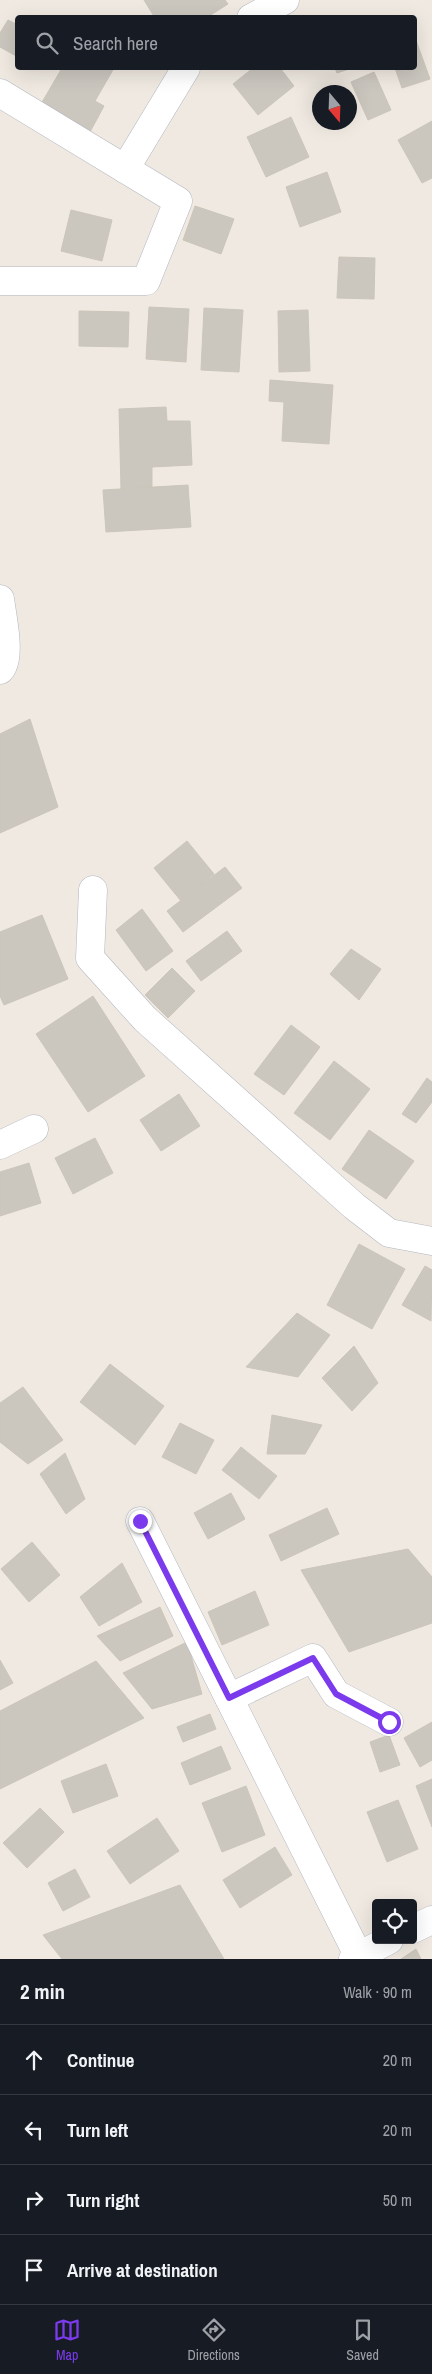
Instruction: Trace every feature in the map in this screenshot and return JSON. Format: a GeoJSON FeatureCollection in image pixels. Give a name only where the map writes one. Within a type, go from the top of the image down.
{"type":"FeatureCollection","features":[{"type":"Feature","properties":{"kind":"street"},"geometry":{"type":"LineString","coordinates":[[256,15],[277,2]]}},
{"type":"Feature","properties":{"kind":"street"},"geometry":{"type":"LineString","coordinates":[[125,168],[185,70]]}},
{"type":"Feature","properties":{"kind":"street"},"geometry":{"type":"LineString","coordinates":[[0,93],[178,201],[146,281],[0,281]]}},
{"type":"Feature","properties":{"kind":"street"},"geometry":{"type":"LineString","coordinates":[[0,599],[6,651],[3,668],[0,670]]}},
{"type":"Feature","properties":{"kind":"street"},"geometry":{"type":"LineString","coordinates":[[93,890],[90,958],[145,1019],[346,1200],[382,1228],[389,1233],[432,1241]]}},
{"type":"Feature","properties":{"kind":"street"},"geometry":{"type":"LineString","coordinates":[[0,1145],[34,1129]]}},
{"type":"Feature","properties":{"kind":"street"},"geometry":{"type":"LineString","coordinates":[[140,1521],[356,1957],[381,1944]]}},
{"type":"Feature","properties":{"kind":"street"},"geometry":{"type":"LineString","coordinates":[[229,1698],[313,1658],[336,1694],[389,1722]]}},
{"type":"Feature","properties":{"kind":"street"},"geometry":{"type":"LineString","coordinates":[[417,1927],[432,1920]]}},
{"type":"Feature","properties":{"kind":"building"},"geometry":{"type":"Polygon","coordinates":[[[144,0],[225,0],[228,4],[211,15],[153,15],[144,0]]]}},
{"type":"Feature","properties":{"kind":"building"},"geometry":{"type":"Polygon","coordinates":[[[8,20],[15,24],[15,55],[0,47],[0,33],[8,20]]]}},
{"type":"Feature","properties":{"kind":"building"},"geometry":{"type":"Polygon","coordinates":[[[417,43],[430,79],[402,88],[396,70],[417,70],[417,43]]]}},
{"type":"Feature","properties":{"kind":"building"},"geometry":{"type":"Polygon","coordinates":[[[61,70],[113,70],[95,101],[104,106],[90,132],[41,104],[61,70]]]}},
{"type":"Feature","properties":{"kind":"building"},"geometry":{"type":"Polygon","coordinates":[[[250,70],[282,70],[294,86],[258,115],[233,84],[250,70]]]}},
{"type":"Feature","properties":{"kind":"building"},"geometry":{"type":"Polygon","coordinates":[[[374,72],[391,110],[368,120],[357,95],[357,85],[352,85],[351,82],[374,72]]]}},
{"type":"Feature","properties":{"kind":"building"},"geometry":{"type":"Polygon","coordinates":[[[291,117],[309,157],[266,177],[247,137],[291,117]]]}},
{"type":"Feature","properties":{"kind":"building"},"geometry":{"type":"Polygon","coordinates":[[[432,121],[432,178],[422,183],[398,140],[432,121]]]}},
{"type":"Feature","properties":{"kind":"building"},"geometry":{"type":"Polygon","coordinates":[[[327,172],[341,212],[300,227],[286,187],[327,172]]]}},
{"type":"Feature","properties":{"kind":"building"},"geometry":{"type":"Polygon","coordinates":[[[195,206],[234,219],[221,254],[183,240],[195,206]]]}},
{"type":"Feature","properties":{"kind":"building"},"geometry":{"type":"Polygon","coordinates":[[[71,210],[112,220],[102,261],[61,251],[71,210]]]}},
{"type":"Feature","properties":{"kind":"building"},"geometry":{"type":"Polygon","coordinates":[[[339,257],[375,258],[374,299],[337,298],[339,257]]]}},
{"type":"Feature","properties":{"kind":"building"},"geometry":{"type":"Polygon","coordinates":[[[149,307],[189,309],[186,362],[146,359],[149,307]]]}},
{"type":"Feature","properties":{"kind":"building"},"geometry":{"type":"Polygon","coordinates":[[[204,308],[243,310],[239,372],[201,370],[204,308]]]}},
{"type":"Feature","properties":{"kind":"building"},"geometry":{"type":"Polygon","coordinates":[[[308,310],[310,371],[279,372],[278,311],[308,310]]]}},
{"type":"Feature","properties":{"kind":"building"},"geometry":{"type":"Polygon","coordinates":[[[79,311],[129,312],[128,347],[79,346],[79,311]]]}},
{"type":"Feature","properties":{"kind":"building"},"geometry":{"type":"Polygon","coordinates":[[[270,380],[333,385],[329,444],[282,441],[284,402],[269,401],[270,380]]]}},
{"type":"Feature","properties":{"kind":"building"},"geometry":{"type":"Polygon","coordinates":[[[166,407],[167,421],[190,421],[192,465],[152,467],[152,487],[121,489],[119,409],[166,407]]]}},
{"type":"Feature","properties":{"kind":"building"},"geometry":{"type":"Polygon","coordinates":[[[188,485],[191,527],[106,532],[103,490],[188,485]]]}},
{"type":"Feature","properties":{"kind":"building"},"geometry":{"type":"Polygon","coordinates":[[[30,719],[58,807],[0,833],[0,734],[30,719]]]}},
{"type":"Feature","properties":{"kind":"building"},"geometry":{"type":"Polygon","coordinates":[[[187,841],[214,874],[181,901],[154,868],[187,841]]]}},
{"type":"Feature","properties":{"kind":"building"},"geometry":{"type":"Polygon","coordinates":[[[225,867],[242,888],[183,932],[167,911],[225,867]]]}},
{"type":"Feature","properties":{"kind":"building"},"geometry":{"type":"Polygon","coordinates":[[[142,909],[173,951],[146,971],[116,930],[142,909]]]}},
{"type":"Feature","properties":{"kind":"building"},"geometry":{"type":"Polygon","coordinates":[[[42,915],[68,979],[4,1005],[0,996],[0,932],[42,915]]]}},
{"type":"Feature","properties":{"kind":"building"},"geometry":{"type":"Polygon","coordinates":[[[227,931],[242,951],[201,981],[186,961],[227,931]]]}},
{"type":"Feature","properties":{"kind":"building"},"geometry":{"type":"Polygon","coordinates":[[[351,949],[381,969],[359,1000],[330,974],[351,949]]]}},
{"type":"Feature","properties":{"kind":"building"},"geometry":{"type":"Polygon","coordinates":[[[172,968],[195,991],[168,1018],[145,995],[172,968]]]}},
{"type":"Feature","properties":{"kind":"building"},"geometry":{"type":"Polygon","coordinates":[[[93,996],[145,1076],[88,1112],[36,1034],[93,996]]]}},
{"type":"Feature","properties":{"kind":"building"},"geometry":{"type":"Polygon","coordinates":[[[291,1025],[320,1047],[284,1095],[254,1074],[291,1025]]]}},
{"type":"Feature","properties":{"kind":"building"},"geometry":{"type":"Polygon","coordinates":[[[334,1061],[370,1089],[330,1140],[294,1113],[334,1061]]]}},
{"type":"Feature","properties":{"kind":"building"},"geometry":{"type":"Polygon","coordinates":[[[427,1078],[432,1082],[432,1102],[416,1123],[402,1114],[427,1078]]]}},
{"type":"Feature","properties":{"kind":"building"},"geometry":{"type":"Polygon","coordinates":[[[179,1094],[200,1126],[161,1151],[140,1120],[179,1094]]]}},
{"type":"Feature","properties":{"kind":"building"},"geometry":{"type":"Polygon","coordinates":[[[369,1130],[414,1161],[386,1199],[342,1169],[369,1130]]]}},
{"type":"Feature","properties":{"kind":"building"},"geometry":{"type":"Polygon","coordinates":[[[95,1138],[113,1173],[73,1194],[55,1158],[95,1138]]]}},
{"type":"Feature","properties":{"kind":"building"},"geometry":{"type":"Polygon","coordinates":[[[29,1163],[41,1203],[0,1216],[0,1172],[29,1163]]]}},
{"type":"Feature","properties":{"kind":"building"},"geometry":{"type":"Polygon","coordinates":[[[359,1244],[405,1269],[372,1329],[327,1305],[359,1244]]]}},
{"type":"Feature","properties":{"kind":"building"},"geometry":{"type":"Polygon","coordinates":[[[425,1266],[432,1270],[431,1321],[402,1305],[425,1266]]]}},
{"type":"Feature","properties":{"kind":"building"},"geometry":{"type":"Polygon","coordinates":[[[297,1313],[330,1335],[298,1377],[246,1367],[297,1313]]]}},
{"type":"Feature","properties":{"kind":"building"},"geometry":{"type":"Polygon","coordinates":[[[354,1346],[378,1383],[352,1411],[322,1378],[354,1346]]]}},
{"type":"Feature","properties":{"kind":"building"},"geometry":{"type":"Polygon","coordinates":[[[110,1364],[164,1406],[135,1445],[80,1402],[110,1364]]]}},
{"type":"Feature","properties":{"kind":"building"},"geometry":{"type":"Polygon","coordinates":[[[23,1387],[63,1440],[28,1464],[0,1442],[0,1403],[23,1387]]]}},
{"type":"Feature","properties":{"kind":"building"},"geometry":{"type":"Polygon","coordinates":[[[272,1415],[322,1425],[305,1454],[267,1454],[272,1415]]]}},
{"type":"Feature","properties":{"kind":"building"},"geometry":{"type":"Polygon","coordinates":[[[180,1423],[214,1440],[196,1474],[162,1457],[180,1423]]]}},
{"type":"Feature","properties":{"kind":"building"},"geometry":{"type":"Polygon","coordinates":[[[241,1447],[277,1476],[259,1499],[222,1470],[241,1447]]]}},
{"type":"Feature","properties":{"kind":"building"},"geometry":{"type":"Polygon","coordinates":[[[65,1453],[85,1499],[66,1514],[40,1474],[65,1453]]]}},
{"type":"Feature","properties":{"kind":"building"},"geometry":{"type":"Polygon","coordinates":[[[231,1493],[245,1519],[208,1539],[194,1513],[231,1493]]]}},
{"type":"Feature","properties":{"kind":"building"},"geometry":{"type":"Polygon","coordinates":[[[327,1508],[339,1534],[281,1561],[269,1535],[327,1508]]]}},
{"type":"Feature","properties":{"kind":"building"},"geometry":{"type":"Polygon","coordinates":[[[32,1542],[60,1575],[29,1602],[1,1569],[32,1542]]]}},
{"type":"Feature","properties":{"kind":"building"},"geometry":{"type":"Polygon","coordinates":[[[408,1549],[432,1577],[432,1623],[349,1652],[301,1570],[408,1549]]]}},
{"type":"Feature","properties":{"kind":"building"},"geometry":{"type":"Polygon","coordinates":[[[122,1563],[142,1602],[99,1626],[80,1597],[122,1563]]]}},
{"type":"Feature","properties":{"kind":"building"},"geometry":{"type":"Polygon","coordinates":[[[255,1591],[269,1625],[222,1645],[208,1612],[255,1591]]]}},
{"type":"Feature","properties":{"kind":"building"},"geometry":{"type":"Polygon","coordinates":[[[160,1607],[173,1636],[120,1661],[97,1636],[160,1607]]]}},
{"type":"Feature","properties":{"kind":"building"},"geometry":{"type":"Polygon","coordinates":[[[187,1642],[202,1694],[152,1709],[123,1673],[187,1642]]]}},
{"type":"Feature","properties":{"kind":"building"},"geometry":{"type":"Polygon","coordinates":[[[0,1660],[13,1683],[0,1690],[0,1660]]]}},
{"type":"Feature","properties":{"kind":"building"},"geometry":{"type":"Polygon","coordinates":[[[96,1661],[144,1718],[0,1789],[0,1711],[96,1661]]]}},
{"type":"Feature","properties":{"kind":"building"},"geometry":{"type":"Polygon","coordinates":[[[210,1714],[216,1729],[183,1742],[177,1727],[210,1714]]]}},
{"type":"Feature","properties":{"kind":"building"},"geometry":{"type":"Polygon","coordinates":[[[432,1722],[432,1760],[420,1767],[404,1738],[432,1722]]]}},
{"type":"Feature","properties":{"kind":"building"},"geometry":{"type":"Polygon","coordinates":[[[389,1735],[400,1765],[380,1772],[370,1742],[389,1735]]]}},
{"type":"Feature","properties":{"kind":"building"},"geometry":{"type":"Polygon","coordinates":[[[221,1746],[231,1769],[190,1785],[181,1763],[221,1746]]]}},
{"type":"Feature","properties":{"kind":"building"},"geometry":{"type":"Polygon","coordinates":[[[106,1764],[118,1796],[73,1813],[61,1781],[106,1764]]]}},
{"type":"Feature","properties":{"kind":"building"},"geometry":{"type":"Polygon","coordinates":[[[432,1779],[432,1827],[416,1786],[432,1779]]]}},
{"type":"Feature","properties":{"kind":"building"},"geometry":{"type":"Polygon","coordinates":[[[246,1786],[265,1835],[222,1852],[202,1803],[246,1786]]]}},
{"type":"Feature","properties":{"kind":"building"},"geometry":{"type":"Polygon","coordinates":[[[398,1800],[418,1849],[387,1862],[367,1812],[398,1800]]]}},
{"type":"Feature","properties":{"kind":"building"},"geometry":{"type":"Polygon","coordinates":[[[40,1808],[64,1832],[27,1868],[3,1843],[40,1808]]]}},
{"type":"Feature","properties":{"kind":"building"},"geometry":{"type":"Polygon","coordinates":[[[157,1818],[179,1851],[130,1884],[107,1851],[157,1818]]]}},
{"type":"Feature","properties":{"kind":"building"},"geometry":{"type":"Polygon","coordinates":[[[275,1847],[292,1875],[240,1908],[223,1880],[275,1847]]]}},
{"type":"Feature","properties":{"kind":"building"},"geometry":{"type":"Polygon","coordinates":[[[75,1869],[90,1897],[63,1911],[48,1883],[75,1869]]]}},
{"type":"Feature","properties":{"kind":"building"},"geometry":{"type":"Polygon","coordinates":[[[180,1885],[224,1959],[62,1959],[43,1935],[180,1885]]]}},
{"type":"Feature","properties":{"kind":"building"},"geometry":{"type":"Polygon","coordinates":[[[416,1949],[421,1959],[401,1959],[416,1949]]]}},
{"type":"Feature","properties":{"kind":"route"},"geometry":{"type":"LineString","coordinates":[[140,1521],[229,1698],[313,1658],[336,1694],[389,1722]]}}]}
